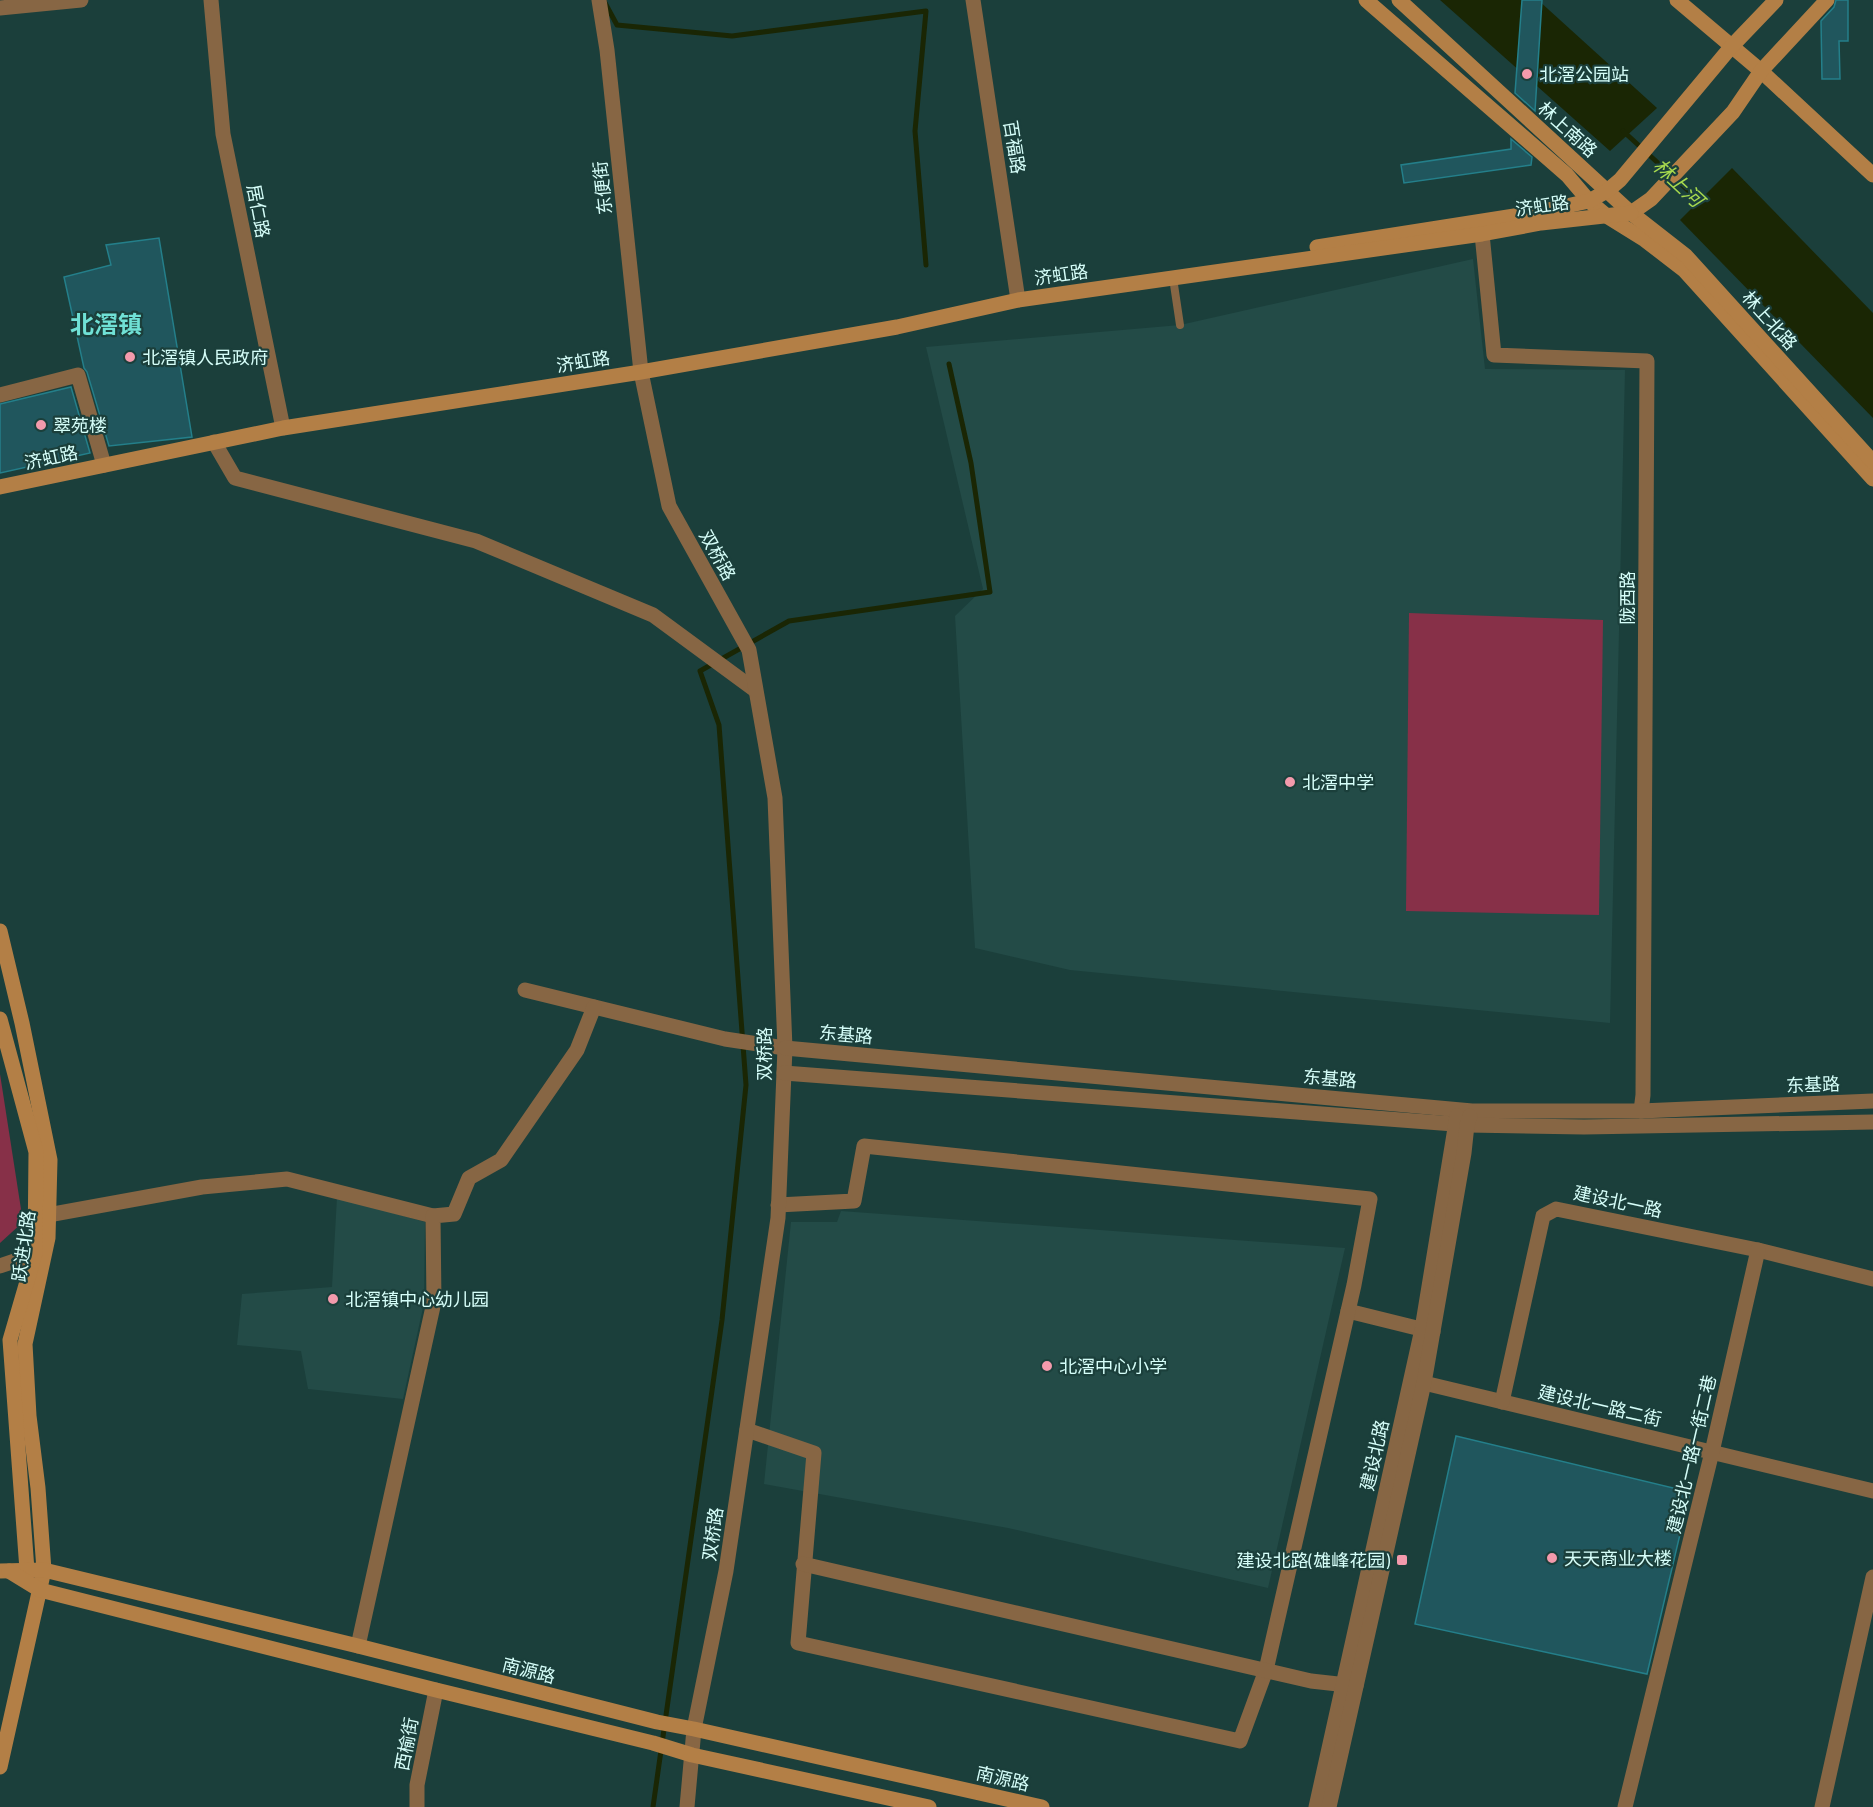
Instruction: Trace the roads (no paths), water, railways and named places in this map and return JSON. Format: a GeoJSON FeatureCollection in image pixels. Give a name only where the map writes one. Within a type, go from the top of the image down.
{"type":"FeatureCollection","features":[{"type":"Feature","properties":{"kind":"main road"},"geometry":{"type":"LineString","coordinates":[[1366,0],[1567,175],[1589,201],[1684,270],[1873,479]]}},
{"type":"Feature","properties":{"kind":"main road","name":"林上南路"},"geometry":{"type":"LineString","coordinates":[[1399,0],[1631,213]]}},
{"type":"Feature","properties":{"kind":"main road"},"geometry":{"type":"LineString","coordinates":[[1677,0],[1761,71],[1873,175]]}},
{"type":"Feature","properties":{"kind":"main road","name":"济虹路"},"geometry":{"type":"LineString","coordinates":[[1173,278],[1182,268],[1539,212],[1589,201],[1606,191],[1627,172],[1731,47],[1776,0]]}},
{"type":"Feature","properties":{"kind":"main road"},"geometry":{"type":"LineString","coordinates":[[1631,213],[1651,199],[1733,112],[1761,71],[1827,0]]}},
{"type":"Feature","properties":{"kind":"main road","name":"济虹路"},"geometry":{"type":"LineString","coordinates":[[0,487],[283,428],[641,372],[897,327],[1018,300],[1482,234],[1541,223],[1631,213]]}},
{"type":"Feature","properties":{"kind":"main road","name":"林上北路"},"geometry":{"type":"LineString","coordinates":[[1631,213],[1686,256],[1873,462]]}},
{"type":"Feature","properties":{"kind":"main road","name":"跃进北路"},"geometry":{"type":"LineString","coordinates":[[0,931],[22,1023],[50,1160],[48,1238],[25,1344],[29,1416],[38,1488],[44,1570],[5,1725],[0,1767]]}},
{"type":"Feature","properties":{"kind":"main road","name":"跃进北路"},"geometry":{"type":"LineString","coordinates":[[0,1019],[36,1152],[35,1254],[10,1340],[27,1570]]}},
{"type":"Feature","properties":{"kind":"main road","name":"南源路"},"geometry":{"type":"LineString","coordinates":[[4,1571],[44,1570],[657,1722],[1042,1807]]}},
{"type":"Feature","properties":{"kind":"main road","name":"南源路"},"geometry":{"type":"LineString","coordinates":[[4,1571],[40,1590],[653,1743],[692,1755],[929,1807]]}},
{"type":"Feature","properties":{"kind":"street"},"geometry":{"type":"LineString","coordinates":[[0,8],[81,0]]}},
{"type":"Feature","properties":{"kind":"street","name":"居仁路"},"geometry":{"type":"LineString","coordinates":[[211,0],[223,134],[283,428]]}},
{"type":"Feature","properties":{"kind":"street","name":"东便街"},"geometry":{"type":"LineString","coordinates":[[599,0],[607,50],[641,372]]}},
{"type":"Feature","properties":{"kind":"street","name":"百福路"},"geometry":{"type":"LineString","coordinates":[[973,0],[1018,300]]}},
{"type":"Feature","properties":{"kind":"street","name":"陇西路"},"geometry":{"type":"LineString","coordinates":[[1482,234],[1494,355],[1647,361],[1643,1095],[1641,1110]]}},
{"type":"Feature","properties":{"kind":"street","name":"双桥路"},"geometry":{"type":"LineString","coordinates":[[641,372],[669,506],[748,651],[775,798],[785,1048],[778,1205],[726,1571],[694,1729],[687,1807]]}},
{"type":"Feature","properties":{"kind":"street"},"geometry":{"type":"LineString","coordinates":[[0,395],[78,375],[104,465]]}},
{"type":"Feature","properties":{"kind":"street"},"geometry":{"type":"LineString","coordinates":[[214,442],[235,478],[476,542],[653,615],[755,690]]}},
{"type":"Feature","properties":{"kind":"street","name":"东基路"},"geometry":{"type":"LineString","coordinates":[[525,990],[725,1039],[785,1048],[1463,1118],[1873,1101]]}},
{"type":"Feature","properties":{"kind":"street"},"geometry":{"type":"LineString","coordinates":[[48,1215],[202,1187],[287,1179],[433,1216],[454,1214],[469,1178],[501,1160],[577,1050],[594,1007]]}},
{"type":"Feature","properties":{"kind":"street","name":"东基路"},"geometry":{"type":"LineString","coordinates":[[784,1073],[1584,1127],[1873,1122]]}},
{"type":"Feature","properties":{"kind":"street","name":"建设北路"},"geometry":{"type":"LineString","coordinates":[[1329,1807],[1349,1686],[1428,1330],[1464,1153],[1463,1118]]}},
{"type":"Feature","properties":{"kind":"street"},"geometry":{"type":"LineString","coordinates":[[747,1430],[814,1453],[798,1643],[1240,1741],[1266,1670],[1348,1311],[1370,1199],[864,1146],[854,1201],[778,1205]]}},
{"type":"Feature","properties":{"kind":"street","name":"建设北一路"},"geometry":{"type":"LineString","coordinates":[[1502,1402],[1543,1216],[1556,1209],[1758,1250],[1873,1279]]}},
{"type":"Feature","properties":{"kind":"street"},"geometry":{"type":"LineString","coordinates":[[357,1646],[434,1302],[433,1216]]}},
{"type":"Feature","properties":{"kind":"street","name":"建设北一路一街二巷"},"geometry":{"type":"LineString","coordinates":[[1625,1807],[1712,1452],[1758,1250]]}},
{"type":"Feature","properties":{"kind":"street"},"geometry":{"type":"LineString","coordinates":[[0,1266],[35,1254]]}},
{"type":"Feature","properties":{"kind":"street"},"geometry":{"type":"LineString","coordinates":[[1348,1311],[1428,1330]]}},
{"type":"Feature","properties":{"kind":"street","name":"建设北路"},"geometry":{"type":"LineString","coordinates":[[1316,1807],[1349,1686],[1424,1383],[1428,1330]]}},
{"type":"Feature","properties":{"kind":"street","name":"建设北一路二街"},"geometry":{"type":"LineString","coordinates":[[1424,1383],[1873,1491]]}},
{"type":"Feature","properties":{"kind":"street"},"geometry":{"type":"LineString","coordinates":[[804,1564],[1311,1681],[1349,1686]]}},
{"type":"Feature","properties":{"kind":"street"},"geometry":{"type":"LineString","coordinates":[[1822,1807],[1873,1577]]}},
{"type":"Feature","properties":{"kind":"street","name":"西榆街"},"geometry":{"type":"LineString","coordinates":[[417,1807],[417,1785],[436,1690]]}},
{"type":"Feature","properties":{"kind":"lane"},"geometry":{"type":"LineString","coordinates":[[1173,278],[1180,325]]}},
{"type":"Feature","properties":{"kind":"waterway"},"geometry":{"type":"LineString","coordinates":[[604,1],[617,25],[732,36],[926,11],[915,131],[926,265]]}},
{"type":"Feature","properties":{"kind":"waterway","name":"林上河"},"geometry":{"type":"LineString","coordinates":[[1623,131],[1705,206]]}},
{"type":"Feature","properties":{"kind":"waterway"},"geometry":{"type":"LineString","coordinates":[[653,1807],[722,1320],[746,1085],[719,725],[700,671],[789,621],[990,592],[971,463],[949,364]]}},
{"type":"Feature","properties":{"kind":"place","name":"北滘公园站"},"geometry":{"type":"Point","coordinates":[1527,74]}},
{"type":"Feature","properties":{"kind":"place","name":"北滘镇人民政府"},"geometry":{"type":"Point","coordinates":[130,357]}},
{"type":"Feature","properties":{"kind":"place","name":"翠苑楼"},"geometry":{"type":"Point","coordinates":[41,425]}},
{"type":"Feature","properties":{"kind":"place","name":"北滘中学"},"geometry":{"type":"Point","coordinates":[1290,782]}},
{"type":"Feature","properties":{"kind":"place","name":"北滘镇中心幼儿园"},"geometry":{"type":"Point","coordinates":[333,1299]}},
{"type":"Feature","properties":{"kind":"place","name":"北滘中心小学"},"geometry":{"type":"Point","coordinates":[1047,1366]}},
{"type":"Feature","properties":{"kind":"place","name":"天天商业大楼"},"geometry":{"type":"Point","coordinates":[1552,1558]}},
{"type":"Feature","properties":{"kind":"place","name":"建设北路(雄峰花园)"},"geometry":{"type":"Point","coordinates":[1402,1560]}},
{"type":"Feature","properties":{"kind":"district","name":"北滘镇"},"geometry":{"type":"Point","coordinates":[106,323]}}]}
